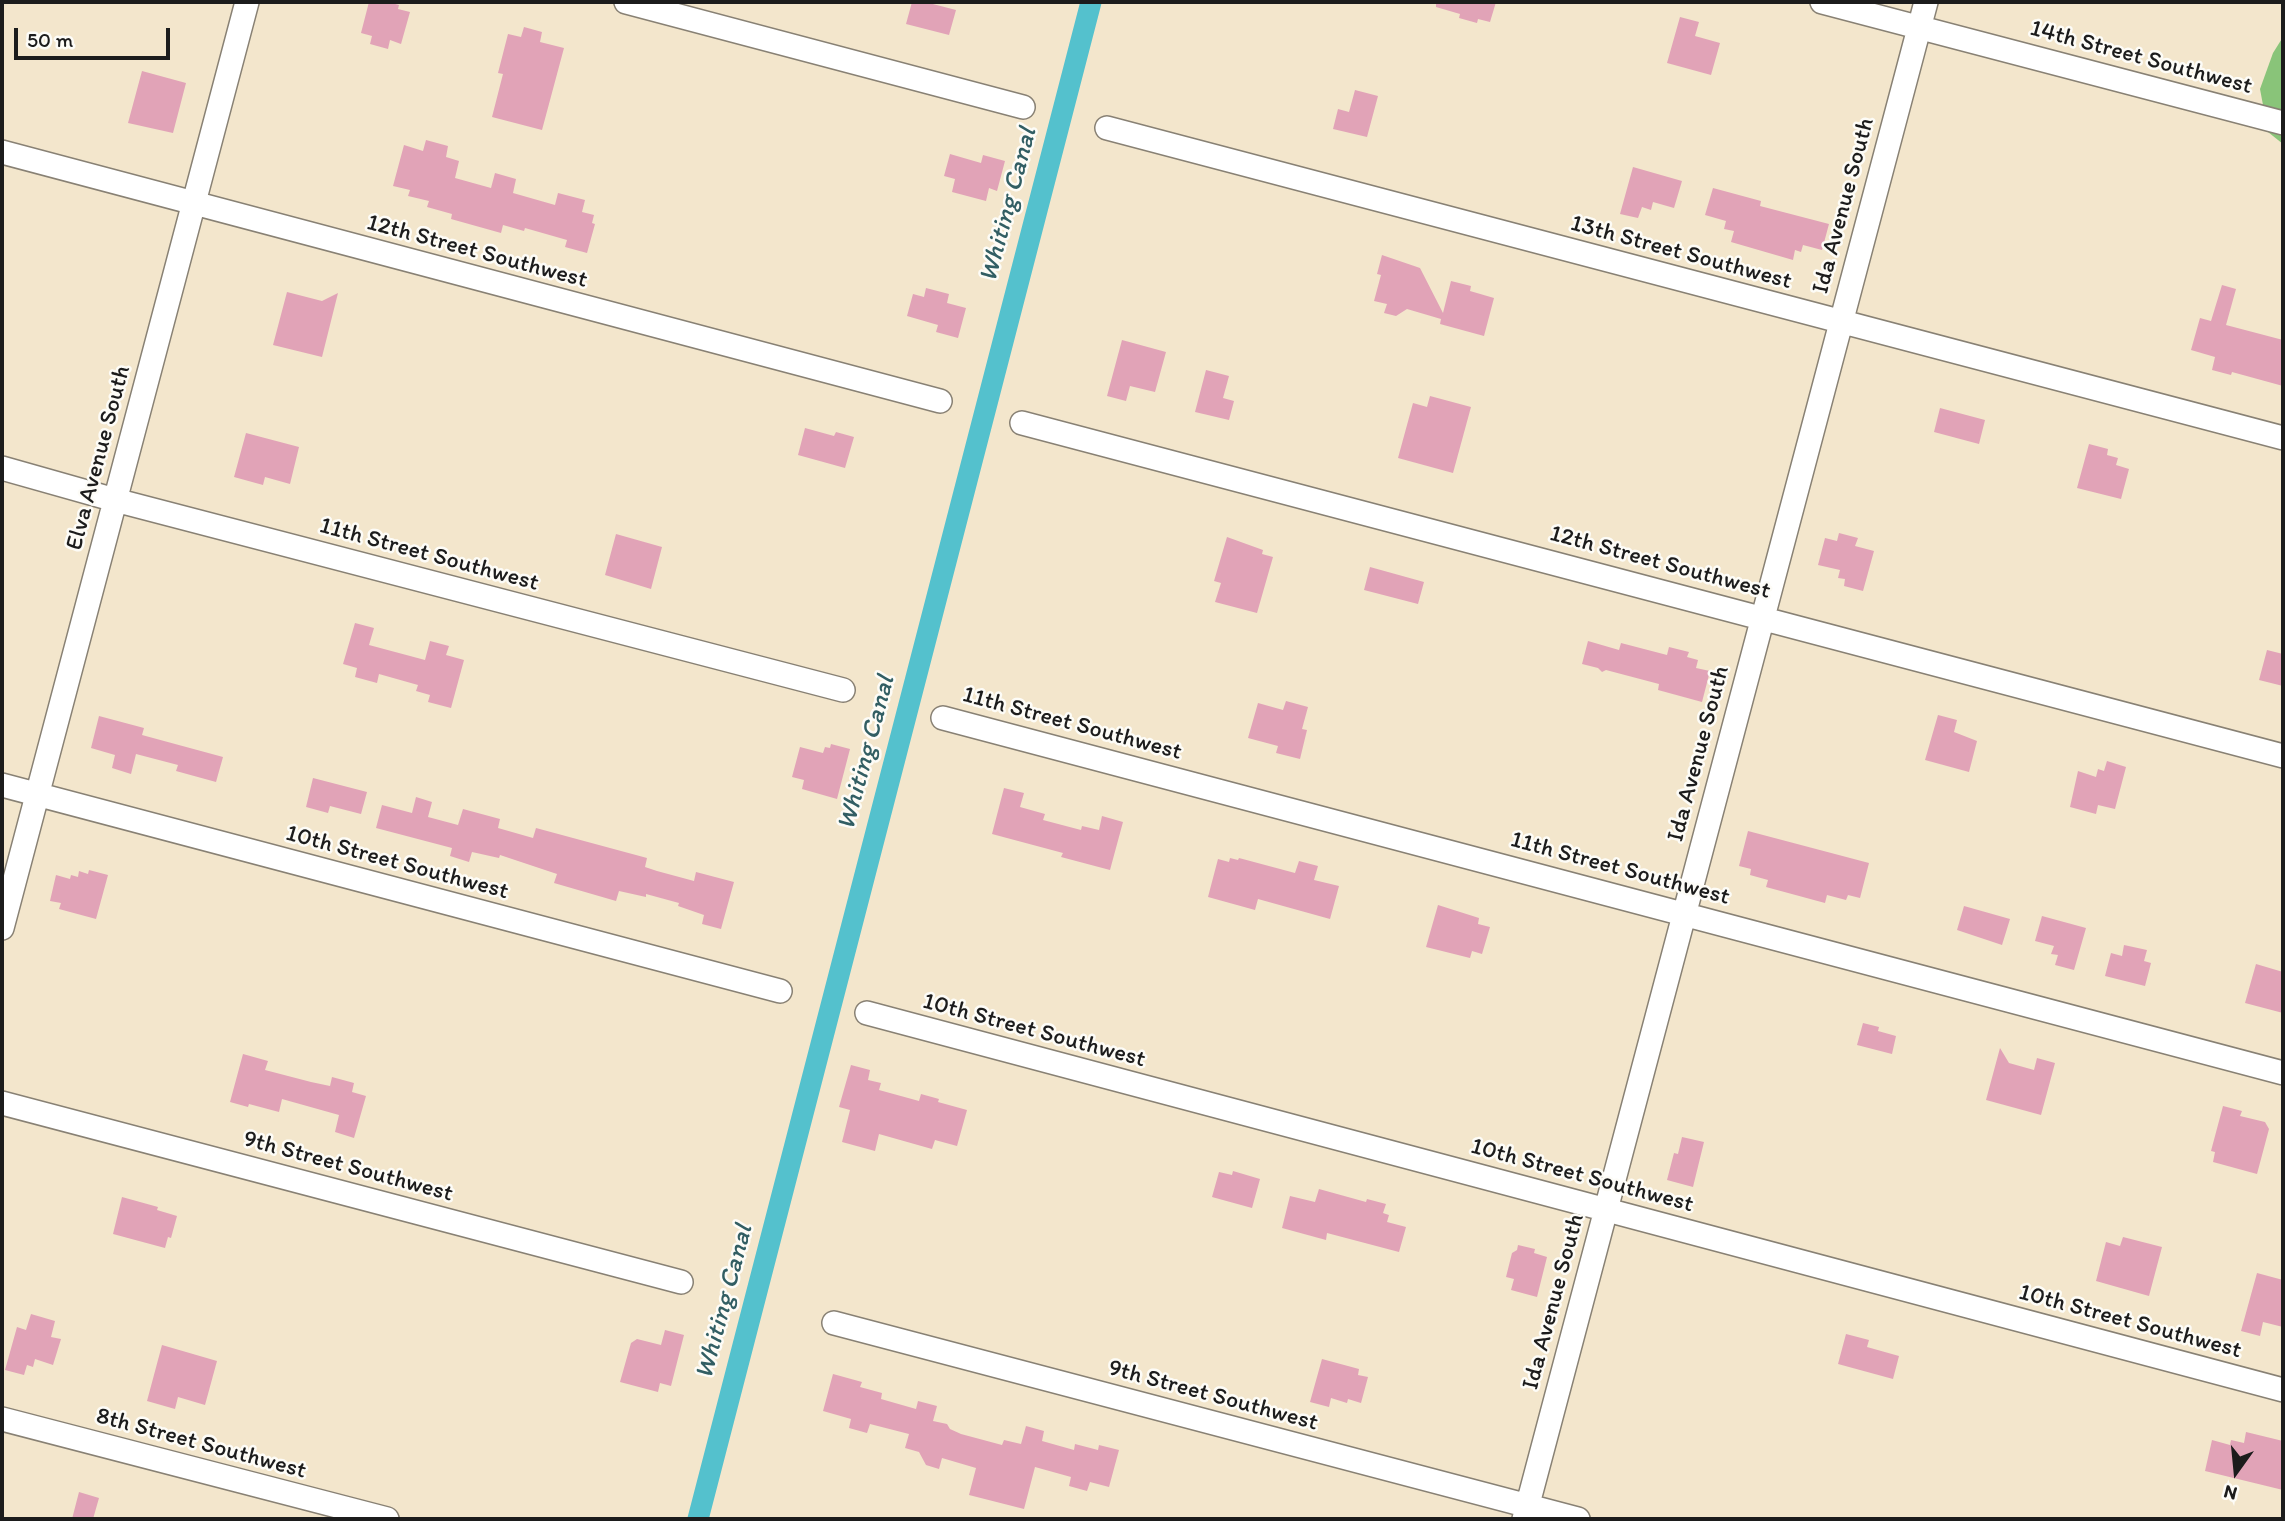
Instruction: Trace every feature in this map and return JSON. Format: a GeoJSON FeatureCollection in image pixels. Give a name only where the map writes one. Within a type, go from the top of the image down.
{"type":"FeatureCollection","features":[{"type":"Feature","properties":{"kind":"street","name":"Elva Avenue South"},"geometry":{"type":"LineString","coordinates":[[2,928],[247,2]]}},
{"type":"Feature","properties":{"kind":"street"},"geometry":{"type":"LineString","coordinates":[[626,2],[1023,107]]}},
{"type":"Feature","properties":{"kind":"street","name":"14th Street Southwest"},"geometry":{"type":"LineString","coordinates":[[1822,2],[2283,122]]}},
{"type":"Feature","properties":{"kind":"street","name":"Ida Avenue South"},"geometry":{"type":"LineString","coordinates":[[1526,1513],[1926,2]]}},
{"type":"Feature","properties":{"kind":"street","name":"13th Street Southwest"},"geometry":{"type":"LineString","coordinates":[[1107,128],[2283,438]]}},
{"type":"Feature","properties":{"kind":"street","name":"12th Street Southwest"},"geometry":{"type":"LineString","coordinates":[[2,152],[940,401]]}},
{"type":"Feature","properties":{"kind":"street","name":"12th Street Southwest"},"geometry":{"type":"LineString","coordinates":[[1022,423],[2283,756]]}},
{"type":"Feature","properties":{"kind":"street","name":"11th Street Southwest"},"geometry":{"type":"LineString","coordinates":[[2,468],[843,690]]}},
{"type":"Feature","properties":{"kind":"street","name":"11th Street Southwest"},"geometry":{"type":"LineString","coordinates":[[943,718],[2283,1073]]}},
{"type":"Feature","properties":{"kind":"street","name":"10th Street Southwest"},"geometry":{"type":"LineString","coordinates":[[2,785],[780,991]]}},
{"type":"Feature","properties":{"kind":"street","name":"10th Street Southwest"},"geometry":{"type":"LineString","coordinates":[[867,1013],[2283,1390]]}},
{"type":"Feature","properties":{"kind":"street","name":"9th Street Southwest"},"geometry":{"type":"LineString","coordinates":[[2,1103],[681,1282]]}},
{"type":"Feature","properties":{"kind":"street","name":"9th Street Southwest"},"geometry":{"type":"LineString","coordinates":[[834,1323],[1526,1513],[1578,1519]]}},
{"type":"Feature","properties":{"kind":"street","name":"8th Street Southwest"},"geometry":{"type":"LineString","coordinates":[[2,1419],[387,1519]]}},
{"type":"Feature","properties":{"kind":"green space"},"geometry":{"type":"Polygon","coordinates":[[[2283,37],[2283,144],[2268,132],[2260,89],[2273,53],[2283,37]]]}},
{"type":"Feature","properties":{"kind":"building"},"geometry":{"type":"Polygon","coordinates":[[[369,2],[388,2],[399,5],[398,9],[410,12],[401,44],[390,40],[388,49],[370,44],[372,36],[361,33],[369,2]]]}},
{"type":"Feature","properties":{"kind":"building"},"geometry":{"type":"Polygon","coordinates":[[[912,2],[925,2],[956,10],[949,35],[906,24],[912,2]]]}},
{"type":"Feature","properties":{"kind":"building"},"geometry":{"type":"Polygon","coordinates":[[[1436,2],[1496,2],[1490,22],[1478,19],[1477,23],[1459,18],[1460,14],[1436,7],[1436,2]]]}},
{"type":"Feature","properties":{"kind":"building"},"geometry":{"type":"Polygon","coordinates":[[[1680,17],[1699,22],[1695,36],[1720,43],[1711,75],[1667,63],[1680,17]]]}},
{"type":"Feature","properties":{"kind":"building"},"geometry":{"type":"Polygon","coordinates":[[[524,27],[542,32],[540,42],[564,48],[542,130],[492,117],[503,74],[498,73],[508,34],[521,37],[524,27]]]}},
{"type":"Feature","properties":{"kind":"building"},"geometry":{"type":"Polygon","coordinates":[[[142,71],[186,83],[173,133],[128,123],[142,71]]]}},
{"type":"Feature","properties":{"kind":"building"},"geometry":{"type":"Polygon","coordinates":[[[1355,90],[1378,96],[1367,137],[1333,129],[1338,109],[1349,112],[1355,90]]]}},
{"type":"Feature","properties":{"kind":"building"},"geometry":{"type":"Polygon","coordinates":[[[426,140],[448,146],[446,157],[459,161],[455,178],[491,188],[495,173],[516,179],[513,193],[555,205],[558,193],[585,200],[582,212],[594,215],[592,223],[595,224],[587,253],[565,247],[567,240],[525,228],[524,231],[503,225],[501,233],[451,219],[452,214],[427,207],[429,201],[408,196],[410,190],[393,186],[404,145],[423,151],[426,140]]]}},
{"type":"Feature","properties":{"kind":"building"},"geometry":{"type":"Polygon","coordinates":[[[950,154],[981,163],[983,155],[1005,161],[997,191],[989,188],[986,201],[952,192],[955,179],[944,176],[950,154]]]}},
{"type":"Feature","properties":{"kind":"building"},"geometry":{"type":"Polygon","coordinates":[[[1633,167],[1682,181],[1674,208],[1653,202],[1651,210],[1642,207],[1638,218],[1620,214],[1633,167]]]}},
{"type":"Feature","properties":{"kind":"building"},"geometry":{"type":"Polygon","coordinates":[[[1713,188],[1761,201],[1760,206],[1829,224],[1822,250],[1803,245],[1801,252],[1795,250],[1793,260],[1731,242],[1734,231],[1724,229],[1726,221],[1705,215],[1713,188]]]}},
{"type":"Feature","properties":{"kind":"building"},"geometry":{"type":"Polygon","coordinates":[[[1382,255],[1420,268],[1443,313],[1451,281],[1471,286],[1470,291],[1494,298],[1484,336],[1440,324],[1441,319],[1407,309],[1396,316],[1384,313],[1387,304],[1374,301],[1381,275],[1377,274],[1382,255]]]}},
{"type":"Feature","properties":{"kind":"building"},"geometry":{"type":"Polygon","coordinates":[[[2222,285],[2236,289],[2226,325],[2283,340],[2283,386],[2232,372],[2231,375],[2212,370],[2215,357],[2191,350],[2200,318],[2211,321],[2222,285]]]}},
{"type":"Feature","properties":{"kind":"building"},"geometry":{"type":"Polygon","coordinates":[[[926,288],[949,294],[947,303],[966,308],[958,338],[936,332],[938,325],[907,316],[913,294],[924,297],[926,288]]]}},
{"type":"Feature","properties":{"kind":"building"},"geometry":{"type":"Polygon","coordinates":[[[287,292],[322,301],[338,293],[322,357],[273,345],[287,292]]]}},
{"type":"Feature","properties":{"kind":"building"},"geometry":{"type":"Polygon","coordinates":[[[1122,340],[1166,352],[1155,392],[1130,386],[1126,401],[1107,396],[1122,340]]]}},
{"type":"Feature","properties":{"kind":"building"},"geometry":{"type":"Polygon","coordinates":[[[1206,370],[1229,376],[1223,398],[1234,401],[1229,420],[1195,412],[1206,370]]]}},
{"type":"Feature","properties":{"kind":"building"},"geometry":{"type":"Polygon","coordinates":[[[1430,396],[1471,407],[1453,473],[1398,458],[1413,403],[1427,407],[1430,396]]]}},
{"type":"Feature","properties":{"kind":"building"},"geometry":{"type":"Polygon","coordinates":[[[1940,408],[1985,420],[1979,444],[1934,432],[1940,408]]]}},
{"type":"Feature","properties":{"kind":"building"},"geometry":{"type":"Polygon","coordinates":[[[805,428],[834,436],[836,432],[854,437],[845,468],[798,455],[805,428]]]}},
{"type":"Feature","properties":{"kind":"building"},"geometry":{"type":"Polygon","coordinates":[[[246,433],[299,447],[290,484],[265,477],[263,485],[234,477],[246,433]]]}},
{"type":"Feature","properties":{"kind":"building"},"geometry":{"type":"Polygon","coordinates":[[[2089,444],[2108,449],[2107,455],[2118,458],[2116,465],[2129,469],[2121,499],[2077,488],[2089,444]]]}},
{"type":"Feature","properties":{"kind":"building"},"geometry":{"type":"Polygon","coordinates":[[[1839,533],[1858,538],[1855,546],[1874,551],[1863,591],[1844,586],[1845,579],[1838,578],[1840,570],[1818,565],[1825,538],[1837,541],[1839,533]]]}},
{"type":"Feature","properties":{"kind":"building"},"geometry":{"type":"Polygon","coordinates":[[[616,534],[662,547],[651,589],[605,575],[616,534]]]}},
{"type":"Feature","properties":{"kind":"building"},"geometry":{"type":"Polygon","coordinates":[[[1227,537],[1263,550],[1262,554],[1273,557],[1257,613],[1215,602],[1221,583],[1214,581],[1227,537]]]}},
{"type":"Feature","properties":{"kind":"building"},"geometry":{"type":"Polygon","coordinates":[[[1370,567],[1424,582],[1418,604],[1364,590],[1370,567]]]}},
{"type":"Feature","properties":{"kind":"building"},"geometry":{"type":"Polygon","coordinates":[[[355,623],[374,628],[369,645],[425,660],[430,641],[449,646],[446,655],[464,660],[451,708],[428,702],[430,695],[416,691],[418,685],[379,674],[377,683],[355,677],[357,668],[343,664],[355,623]]]}},
{"type":"Feature","properties":{"kind":"building"},"geometry":{"type":"Polygon","coordinates":[[[1588,641],[1619,650],[1621,643],[1667,655],[1669,647],[1689,652],[1687,657],[1698,660],[1696,668],[1710,671],[1702,702],[1658,690],[1659,684],[1606,670],[1602,672],[1598,668],[1582,664],[1588,641]]]}},
{"type":"Feature","properties":{"kind":"building"},"geometry":{"type":"Polygon","coordinates":[[[2267,650],[2283,654],[2283,686],[2259,680],[2267,650]]]}},
{"type":"Feature","properties":{"kind":"building"},"geometry":{"type":"Polygon","coordinates":[[[1286,701],[1308,707],[1302,729],[1307,730],[1300,759],[1276,753],[1278,746],[1248,738],[1258,703],[1283,710],[1286,701]]]}},
{"type":"Feature","properties":{"kind":"building"},"geometry":{"type":"Polygon","coordinates":[[[1938,715],[1957,720],[1954,732],[1977,741],[1969,772],[1925,760],[1938,715]]]}},
{"type":"Feature","properties":{"kind":"building"},"geometry":{"type":"Polygon","coordinates":[[[99,716],[144,728],[142,735],[223,757],[216,782],[176,771],[178,765],[136,754],[131,774],[112,768],[115,755],[91,748],[99,716]]]}},
{"type":"Feature","properties":{"kind":"building"},"geometry":{"type":"Polygon","coordinates":[[[831,744],[850,749],[837,799],[802,789],[804,780],[792,777],[800,747],[823,753],[825,747],[830,748],[831,744]]]}},
{"type":"Feature","properties":{"kind":"building"},"geometry":{"type":"Polygon","coordinates":[[[2107,761],[2126,767],[2115,809],[2098,805],[2096,814],[2070,807],[2078,771],[2096,777],[2098,769],[2104,771],[2107,761]]]}},
{"type":"Feature","properties":{"kind":"building"},"geometry":{"type":"Polygon","coordinates":[[[313,778],[367,792],[361,814],[330,806],[328,813],[306,807],[313,778]]]}},
{"type":"Feature","properties":{"kind":"building"},"geometry":{"type":"Polygon","coordinates":[[[1004,788],[1024,793],[1020,807],[1045,814],[1043,820],[1081,830],[1082,826],[1099,830],[1102,816],[1123,822],[1110,870],[1061,857],[1063,853],[992,834],[1004,788]]]}},
{"type":"Feature","properties":{"kind":"building"},"geometry":{"type":"Polygon","coordinates":[[[416,797],[432,802],[428,817],[458,825],[463,809],[500,819],[498,828],[533,838],[536,828],[647,858],[645,867],[657,871],[694,881],[696,872],[734,882],[721,929],[702,924],[704,915],[678,906],[679,903],[646,894],[646,897],[619,891],[616,901],[554,883],[557,874],[500,855],[499,858],[472,852],[469,862],[450,856],[452,848],[376,828],[382,805],[412,813],[416,797]]]}},
{"type":"Feature","properties":{"kind":"building"},"geometry":{"type":"Polygon","coordinates":[[[1748,831],[1869,863],[1860,898],[1848,895],[1846,900],[1827,895],[1825,903],[1766,887],[1768,880],[1750,875],[1751,869],[1739,866],[1748,831]]]}},
{"type":"Feature","properties":{"kind":"building"},"geometry":{"type":"Polygon","coordinates":[[[1230,858],[1295,873],[1299,861],[1318,866],[1314,880],[1339,886],[1330,919],[1258,899],[1255,910],[1208,897],[1218,859],[1229,862],[1230,858]]]}},
{"type":"Feature","properties":{"kind":"building"},"geometry":{"type":"Polygon","coordinates":[[[89,870],[108,875],[96,919],[59,909],[61,903],[50,901],[56,875],[70,879],[71,875],[78,877],[79,871],[88,874],[89,870]]]}},
{"type":"Feature","properties":{"kind":"building"},"geometry":{"type":"Polygon","coordinates":[[[1438,905],[1479,918],[1478,924],[1490,927],[1482,954],[1472,951],[1470,958],[1426,947],[1438,905]]]}},
{"type":"Feature","properties":{"kind":"building"},"geometry":{"type":"Polygon","coordinates":[[[1964,906],[2010,919],[2002,945],[1957,930],[1964,906]]]}},
{"type":"Feature","properties":{"kind":"building"},"geometry":{"type":"Polygon","coordinates":[[[2042,916],[2086,928],[2074,970],[2055,965],[2058,955],[2051,954],[2054,946],[2035,941],[2042,916]]]}},
{"type":"Feature","properties":{"kind":"building"},"geometry":{"type":"Polygon","coordinates":[[[2124,945],[2147,950],[2144,961],[2151,963],[2145,986],[2105,976],[2111,953],[2122,956],[2124,945]]]}},
{"type":"Feature","properties":{"kind":"building"},"geometry":{"type":"Polygon","coordinates":[[[2256,964],[2283,972],[2283,1013],[2245,1003],[2256,964]]]}},
{"type":"Feature","properties":{"kind":"building"},"geometry":{"type":"Polygon","coordinates":[[[1863,1023],[1879,1027],[1878,1031],[1896,1036],[1892,1054],[1857,1045],[1863,1023]]]}},
{"type":"Feature","properties":{"kind":"building"},"geometry":{"type":"Polygon","coordinates":[[[2000,1048],[2009,1063],[2034,1070],[2037,1058],[2055,1063],[2041,1115],[1986,1100],[2000,1048]]]}},
{"type":"Feature","properties":{"kind":"building"},"geometry":{"type":"Polygon","coordinates":[[[243,1054],[268,1061],[265,1070],[330,1086],[332,1077],[354,1083],[352,1092],[366,1096],[354,1138],[335,1132],[339,1115],[282,1099],[279,1112],[230,1102],[243,1054]]]}},
{"type":"Feature","properties":{"kind":"building"},"geometry":{"type":"Polygon","coordinates":[[[851,1065],[870,1070],[868,1080],[881,1083],[879,1090],[919,1101],[921,1094],[967,1110],[957,1146],[935,1140],[932,1149],[879,1134],[875,1151],[842,1142],[850,1110],[839,1107],[851,1065]]]}},
{"type":"Feature","properties":{"kind":"building"},"geometry":{"type":"Polygon","coordinates":[[[2223,1106],[2242,1111],[2240,1116],[2265,1122],[2269,1129],[2257,1174],[2213,1162],[2215,1152],[2211,1151],[2223,1106]]]}},
{"type":"Feature","properties":{"kind":"building"},"geometry":{"type":"Polygon","coordinates":[[[1682,1137],[1704,1142],[1693,1187],[1667,1180],[1674,1153],[1678,1154],[1682,1137]]]}},
{"type":"Feature","properties":{"kind":"building"},"geometry":{"type":"Polygon","coordinates":[[[1233,1171],[1260,1179],[1252,1208],[1212,1197],[1219,1172],[1232,1175],[1233,1171]]]}},
{"type":"Feature","properties":{"kind":"building"},"geometry":{"type":"Polygon","coordinates":[[[1319,1189],[1366,1202],[1367,1199],[1386,1204],[1383,1213],[1389,1215],[1387,1222],[1406,1227],[1399,1252],[1327,1233],[1326,1240],[1282,1228],[1290,1196],[1315,1202],[1319,1189]]]}},
{"type":"Feature","properties":{"kind":"building"},"geometry":{"type":"Polygon","coordinates":[[[122,1197],[158,1207],[157,1210],[177,1216],[171,1238],[168,1237],[165,1248],[113,1234],[122,1197]]]}},
{"type":"Feature","properties":{"kind":"building"},"geometry":{"type":"Polygon","coordinates":[[[2123,1237],[2162,1247],[2149,1296],[2096,1281],[2106,1242],[2120,1246],[2123,1237]]]}},
{"type":"Feature","properties":{"kind":"building"},"geometry":{"type":"Polygon","coordinates":[[[1518,1245],[1535,1249],[1534,1253],[1547,1257],[1537,1297],[1511,1290],[1514,1279],[1506,1277],[1512,1253],[1517,1250],[1518,1245]]]}},
{"type":"Feature","properties":{"kind":"building"},"geometry":{"type":"Polygon","coordinates":[[[2257,1273],[2283,1280],[2283,1327],[2263,1322],[2260,1336],[2241,1331],[2257,1273]]]}},
{"type":"Feature","properties":{"kind":"building"},"geometry":{"type":"Polygon","coordinates":[[[31,1314],[55,1321],[51,1337],[61,1339],[53,1365],[35,1359],[33,1367],[27,1365],[24,1375],[5,1370],[17,1327],[26,1330],[31,1314]]]}},
{"type":"Feature","properties":{"kind":"building"},"geometry":{"type":"Polygon","coordinates":[[[665,1330],[684,1335],[671,1386],[660,1383],[658,1392],[620,1382],[631,1343],[637,1339],[661,1345],[665,1330]]]}},
{"type":"Feature","properties":{"kind":"building"},"geometry":{"type":"Polygon","coordinates":[[[1846,1334],[1869,1340],[1867,1347],[1899,1356],[1893,1379],[1838,1364],[1846,1334]]]}},
{"type":"Feature","properties":{"kind":"building"},"geometry":{"type":"Polygon","coordinates":[[[162,1345],[217,1361],[205,1405],[178,1397],[175,1409],[147,1401],[162,1345]]]}},
{"type":"Feature","properties":{"kind":"building"},"geometry":{"type":"Polygon","coordinates":[[[1322,1359],[1359,1369],[1358,1375],[1368,1377],[1361,1403],[1348,1399],[1347,1403],[1331,1398],[1329,1407],[1310,1402],[1322,1359]]]}},
{"type":"Feature","properties":{"kind":"building"},"geometry":{"type":"Polygon","coordinates":[[[833,1374],[862,1382],[860,1387],[882,1393],[881,1399],[916,1409],[918,1401],[937,1406],[933,1421],[947,1424],[950,1429],[961,1434],[1002,1445],[1004,1440],[1021,1444],[1026,1426],[1044,1431],[1042,1441],[1074,1450],[1075,1444],[1098,1450],[1099,1445],[1119,1450],[1109,1487],[1090,1482],[1087,1491],[1069,1486],[1071,1477],[1035,1467],[1024,1509],[969,1495],[976,1468],[942,1458],[939,1469],[926,1465],[919,1452],[905,1448],[909,1434],[870,1424],[867,1433],[849,1428],[851,1419],[823,1411],[833,1374]]]}},
{"type":"Feature","properties":{"kind":"building"},"geometry":{"type":"Polygon","coordinates":[[[2246,1432],[2283,1441],[2283,1490],[2205,1471],[2212,1440],[2230,1445],[2231,1440],[2244,1443],[2246,1432]]]}},
{"type":"Feature","properties":{"kind":"building"},"geometry":{"type":"Polygon","coordinates":[[[79,1492],[99,1498],[93,1519],[72,1519],[79,1492]]]}},
{"type":"Feature","properties":{"kind":"waterway","name":"Whiting Canal"},"geometry":{"type":"LineString","coordinates":[[698,1519],[1091,2]]}}]}
